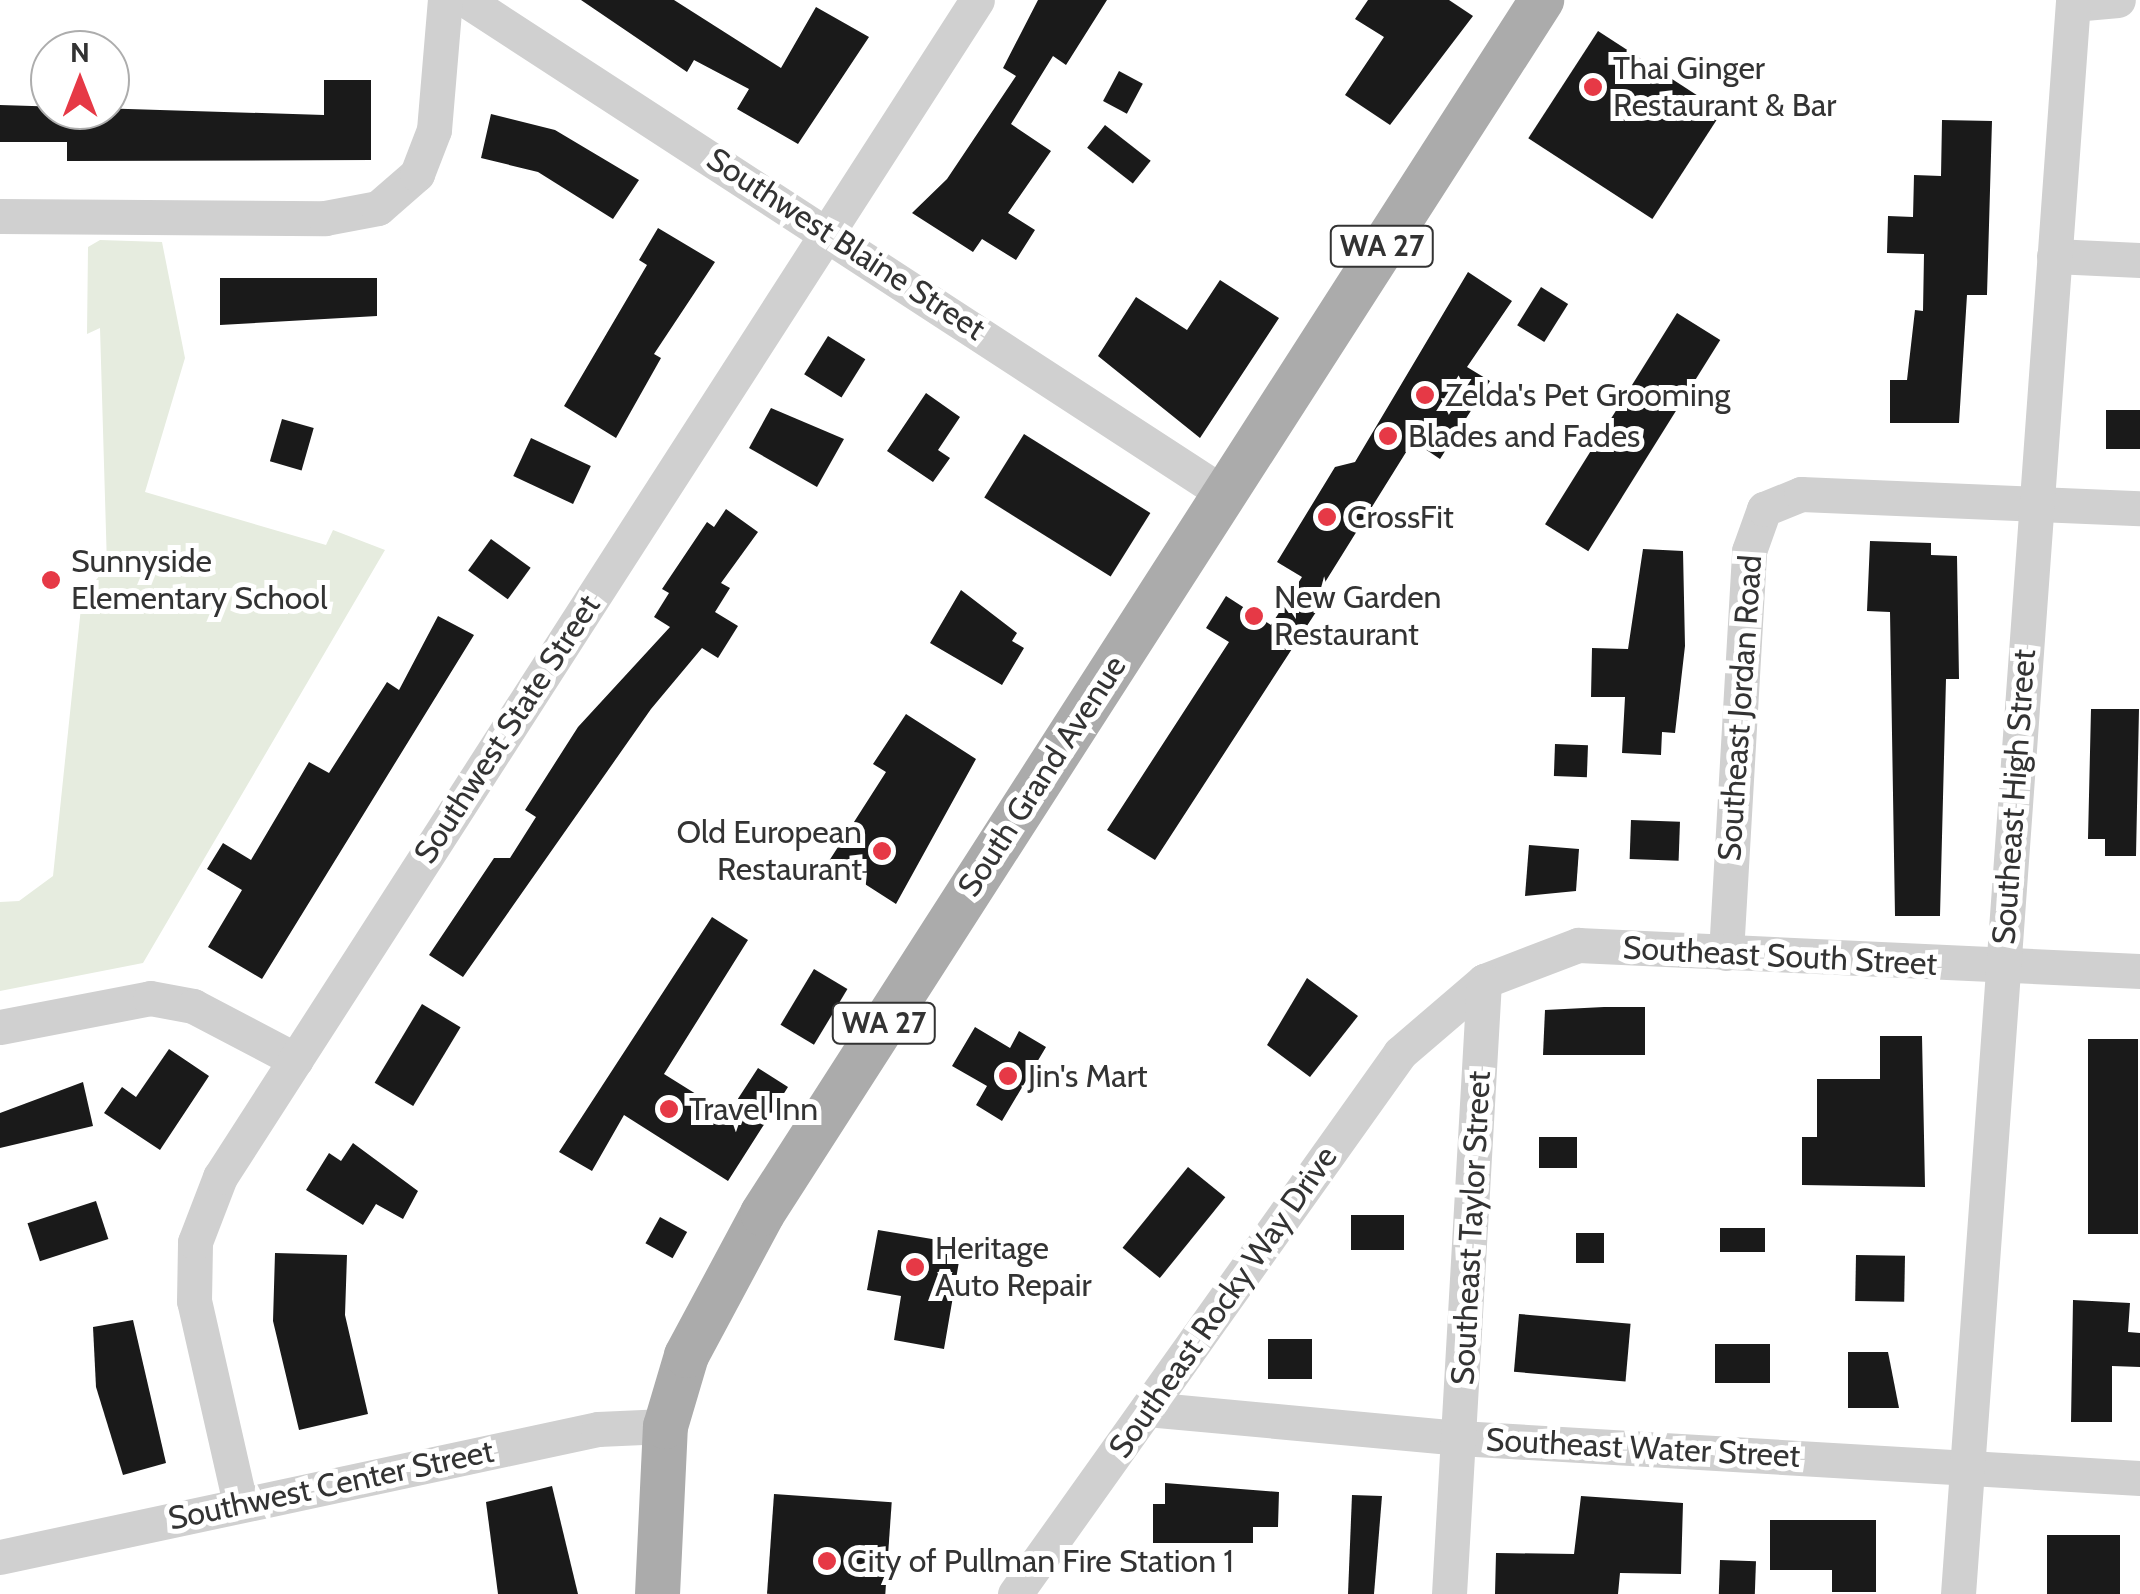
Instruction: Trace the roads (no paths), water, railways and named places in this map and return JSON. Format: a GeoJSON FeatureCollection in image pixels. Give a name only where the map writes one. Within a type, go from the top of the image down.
{"type":"FeatureCollection","features":[{"type":"Feature","properties":{"kind":"main road","name":"South Grand Avenue"},"geometry":{"type":"LineString","coordinates":[[657,1594],[665,1426],[686,1355],[762,1213],[1541,0]]}},
{"type":"Feature","properties":{"kind":"street"},"geometry":{"type":"LineString","coordinates":[[0,216],[325,218],[378,208],[418,174],[434,130],[446,0]]}},
{"type":"Feature","properties":{"kind":"street","name":"Southwest Blaine Street"},"geometry":{"type":"LineString","coordinates":[[466,0],[828,230],[1223,493]]}},
{"type":"Feature","properties":{"kind":"street","name":"Southwest State Street"},"geometry":{"type":"LineString","coordinates":[[240,1502],[194,1301],[195,1242],[220,1177],[977,0]]}},
{"type":"Feature","properties":{"kind":"street"},"geometry":{"type":"LineString","coordinates":[[2073,2],[2118,0]]}},
{"type":"Feature","properties":{"kind":"street","name":"Southeast High Street"},"geometry":{"type":"LineString","coordinates":[[1958,1594],[2001,968],[2042,503],[2054,256],[2073,2]]}},
{"type":"Feature","properties":{"kind":"street"},"geometry":{"type":"LineString","coordinates":[[2054,256],[2140,260]]}},
{"type":"Feature","properties":{"kind":"street","name":"Southeast Jordan Road"},"geometry":{"type":"LineString","coordinates":[[1726,953],[1749,551],[1764,509],[1801,494],[2042,503]]}},
{"type":"Feature","properties":{"kind":"street"},"geometry":{"type":"LineString","coordinates":[[2042,503],[2140,508]]}},
{"type":"Feature","properties":{"kind":"street","name":"Southeast South Street"},"geometry":{"type":"LineString","coordinates":[[1437,1014],[1484,981],[1578,945],[2001,968],[2140,971]]}},
{"type":"Feature","properties":{"kind":"street","name":"Southeast Taylor Street"},"geometry":{"type":"LineString","coordinates":[[1449,1594],[1484,981]]}},
{"type":"Feature","properties":{"kind":"street"},"geometry":{"type":"LineString","coordinates":[[0,1027],[150,998],[193,1006],[296,1060]]}},
{"type":"Feature","properties":{"kind":"street","name":"Southeast Rocky Way Drive"},"geometry":{"type":"LineString","coordinates":[[1015,1594],[1437,1014]]}},
{"type":"Feature","properties":{"kind":"street","name":"Southeast Water Street"},"geometry":{"type":"LineString","coordinates":[[1147,1408],[1460,1438],[2140,1478]]}},
{"type":"Feature","properties":{"kind":"street","name":"Southwest Center Street"},"geometry":{"type":"LineString","coordinates":[[0,1558],[240,1502],[598,1429],[665,1426]]}},
{"type":"Feature","properties":{"kind":"place","name":"Thai Ginger Restaurant & Bar"},"geometry":{"type":"Point","coordinates":[1593,87]}},
{"type":"Feature","properties":{"kind":"place","name":"Zelda's Pet Grooming"},"geometry":{"type":"Point","coordinates":[1425,395]}},
{"type":"Feature","properties":{"kind":"place","name":"Blades and Fades"},"geometry":{"type":"Point","coordinates":[1388,436]}},
{"type":"Feature","properties":{"kind":"place","name":"CrossFit"},"geometry":{"type":"Point","coordinates":[1327,517]}},
{"type":"Feature","properties":{"kind":"place","name":"Sunnyside Elementary School"},"geometry":{"type":"Point","coordinates":[51,580]}},
{"type":"Feature","properties":{"kind":"place","name":"New Garden Restaurant"},"geometry":{"type":"Point","coordinates":[1254,616]}},
{"type":"Feature","properties":{"kind":"place","name":"Old European Restaurant"},"geometry":{"type":"Point","coordinates":[882,851]}},
{"type":"Feature","properties":{"kind":"place","name":"Jin's Mart"},"geometry":{"type":"Point","coordinates":[1008,1076]}},
{"type":"Feature","properties":{"kind":"place","name":"Travel Inn"},"geometry":{"type":"Point","coordinates":[669,1109]}},
{"type":"Feature","properties":{"kind":"place","name":"Heritage Auto Repair"},"geometry":{"type":"Point","coordinates":[915,1267]}},
{"type":"Feature","properties":{"kind":"place","name":"City of Pullman Fire Station 1"},"geometry":{"type":"Point","coordinates":[827,1561]}}]}
